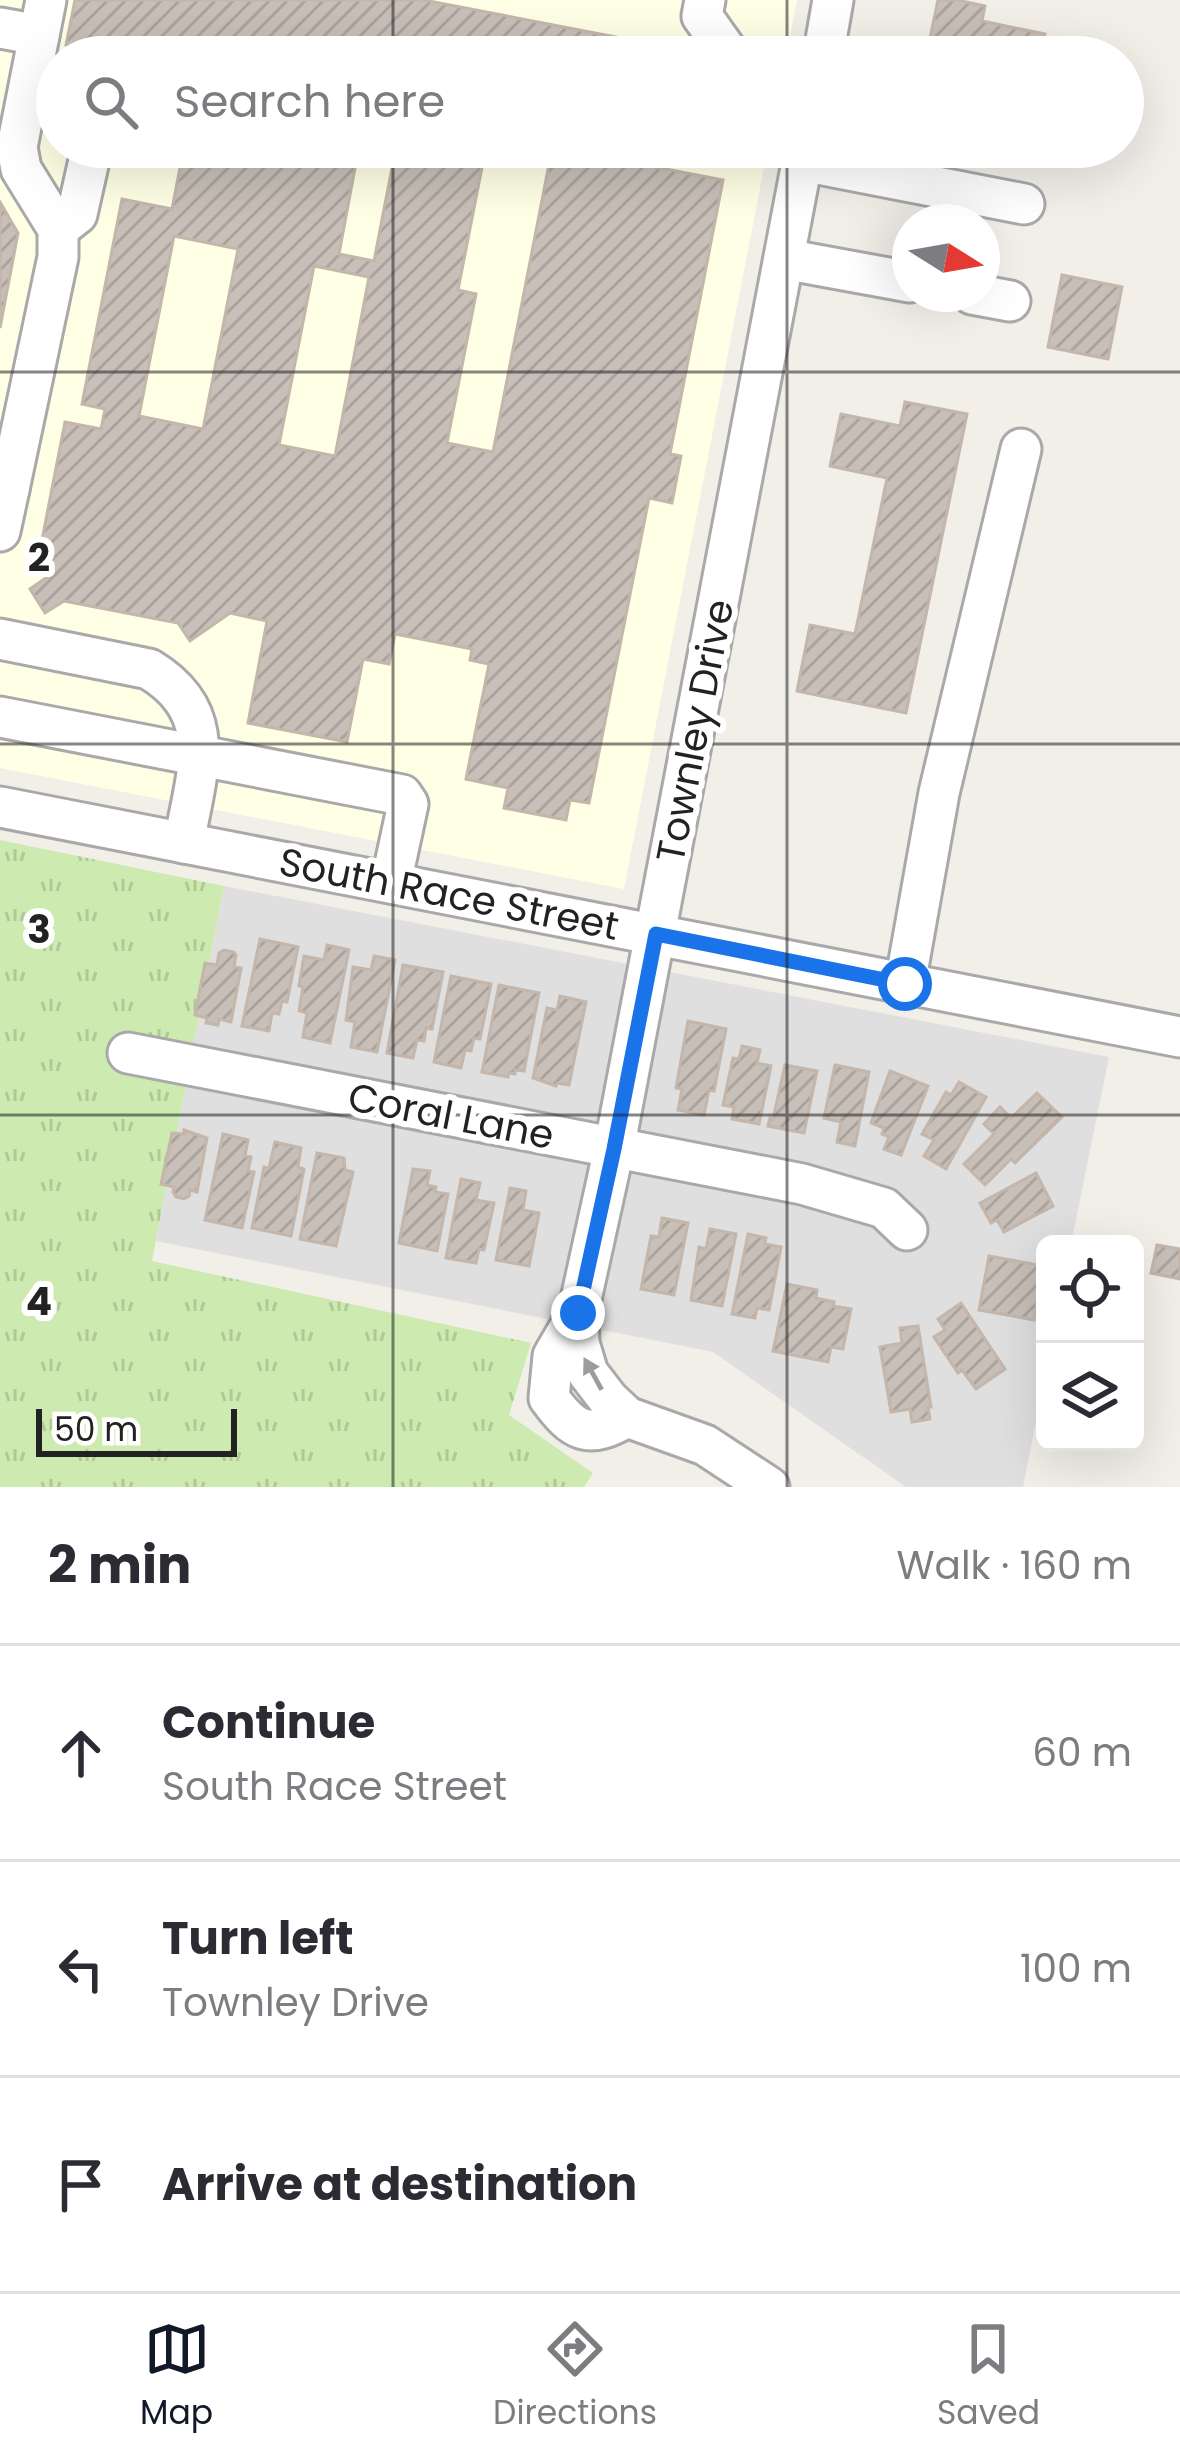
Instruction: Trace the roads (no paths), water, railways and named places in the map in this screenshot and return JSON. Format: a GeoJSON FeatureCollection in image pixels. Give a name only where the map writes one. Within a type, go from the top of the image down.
{"type":"FeatureCollection","features":[{"type":"Feature","properties":{"kind":"street"},"geometry":{"type":"LineString","coordinates":[[705,0],[702,16],[716,36]]}},
{"type":"Feature","properties":{"kind":"street"},"geometry":{"type":"LineString","coordinates":[[827,36],[833,0]]}},
{"type":"Feature","properties":{"kind":"street"},"geometry":{"type":"LineString","coordinates":[[0,531],[4,492],[58,256],[58,229],[21,170],[17,147],[36,35]]}},
{"type":"Feature","properties":{"kind":"street"},"geometry":{"type":"LineString","coordinates":[[58,229],[77,214],[87,168]]}},
{"type":"Feature","properties":{"kind":"street","name":"Townley Drive"},"geometry":{"type":"LineString","coordinates":[[770,1487],[705,1444],[627,1417],[588,1431],[566,1422],[549,1398],[553,1356],[578,1313],[614,1149],[798,168]]}},
{"type":"Feature","properties":{"kind":"street"},"geometry":{"type":"LineString","coordinates":[[869,168],[1024,204]]}},
{"type":"Feature","properties":{"kind":"street"},"geometry":{"type":"LineString","coordinates":[[784,259],[892,279]]}},
{"type":"Feature","properties":{"kind":"street"},"geometry":{"type":"LineString","coordinates":[[905,984],[938,793],[1021,449]]}},
{"type":"Feature","properties":{"kind":"street"},"geometry":{"type":"LineString","coordinates":[[0,639],[149,669],[170,681],[194,714],[201,756],[184,843]]}},
{"type":"Feature","properties":{"kind":"street"},"geometry":{"type":"LineString","coordinates":[[0,717],[402,795],[408,804],[391,883]]}},
{"type":"Feature","properties":{"kind":"street","name":"South Race Street"},"geometry":{"type":"LineString","coordinates":[[0,807],[1180,1037]]}},
{"type":"Feature","properties":{"kind":"street","name":"Coral Lane"},"geometry":{"type":"LineString","coordinates":[[128,1052],[802,1184],[884,1208],[907,1230]]}}]}
